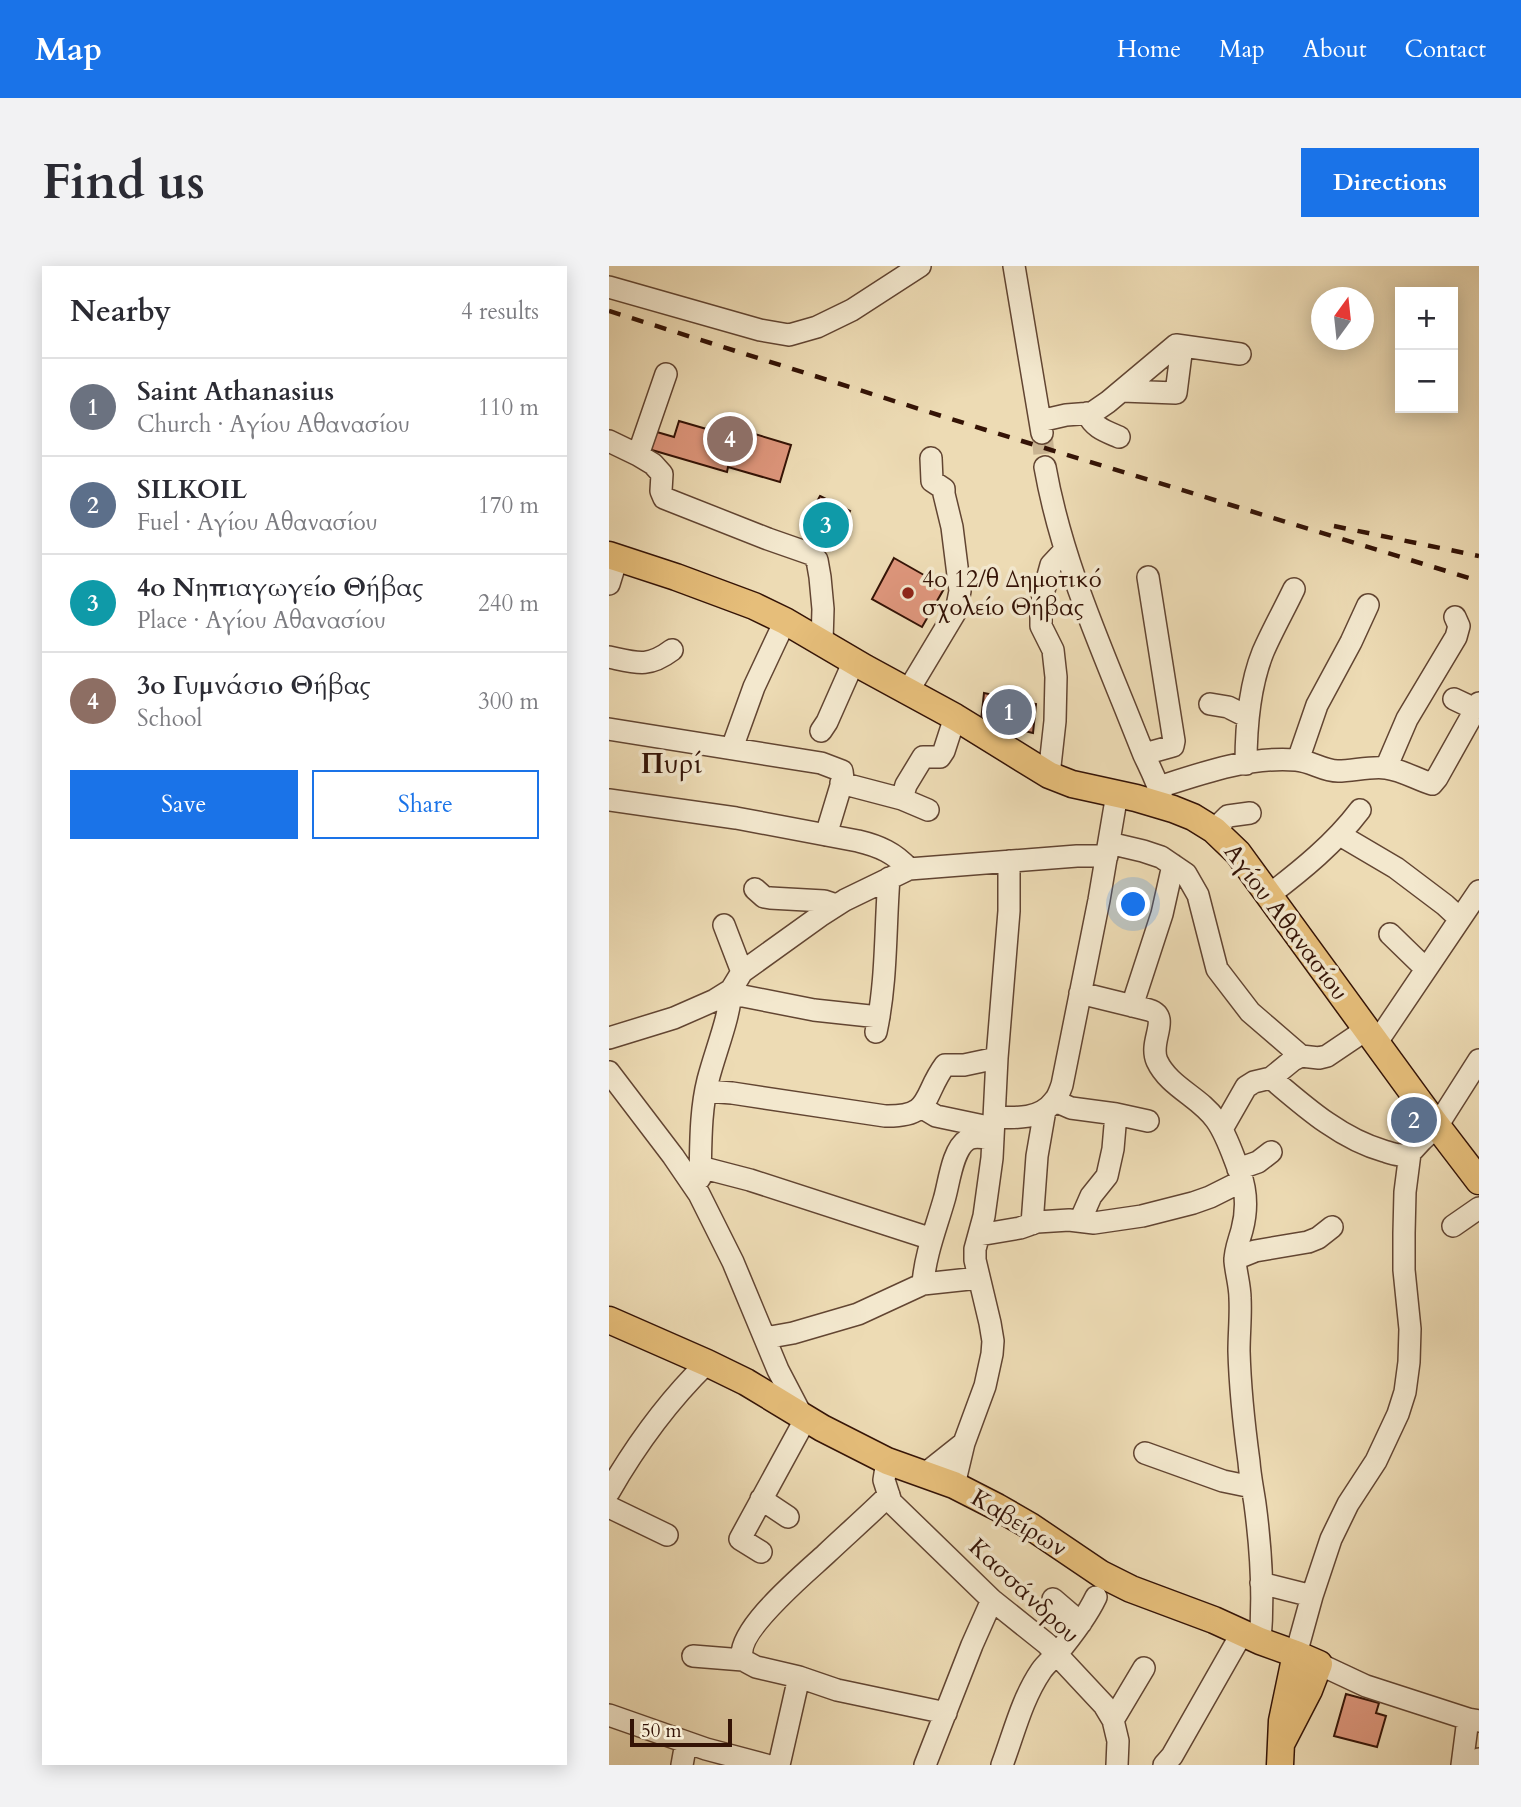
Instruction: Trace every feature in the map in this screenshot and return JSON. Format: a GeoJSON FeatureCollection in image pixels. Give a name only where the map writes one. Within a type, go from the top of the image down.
{"type":"FeatureCollection","features":[{"type":"Feature","properties":{"kind":"main road","name":"Αγίου Αθανασίου"},"geometry":{"type":"LineString","coordinates":[[613,557],[685,580],[754,606],[785,621],[955,717],[1049,775],[1072,784],[1117,794],[1161,796],[1214,830],[1238,853],[1479,1181]]}},
{"type":"Feature","properties":{"kind":"main road","name":"Καβείρων"},"geometry":{"type":"LineString","coordinates":[[609,1320],[746,1382],[887,1461],[954,1485],[997,1507],[1101,1574],[1156,1600],[1214,1620],[1308,1659]]}},
{"type":"Feature","properties":{"kind":"main road"},"geometry":{"type":"LineString","coordinates":[[1280,1755],[1309,1690],[1308,1659]]}},
{"type":"Feature","properties":{"kind":"street"},"geometry":{"type":"LineString","coordinates":[[609,287],[760,330],[789,335],[817,327],[852,310],[921,266]]}},
{"type":"Feature","properties":{"kind":"street"},"geometry":{"type":"LineString","coordinates":[[1014,266],[1041,427],[1066,415],[1092,413],[1176,345],[1240,354]]}},
{"type":"Feature","properties":{"kind":"street"},"geometry":{"type":"LineString","coordinates":[[1115,397],[1176,393],[1182,346]]}},
{"type":"Feature","properties":{"kind":"street"},"geometry":{"type":"LineString","coordinates":[[638,455],[666,374]]}},
{"type":"Feature","properties":{"kind":"street"},"geometry":{"type":"LineString","coordinates":[[1087,413],[1098,428],[1119,437]]}},
{"type":"Feature","properties":{"kind":"street"},"geometry":{"type":"LineString","coordinates":[[609,441],[653,464],[662,474],[661,491],[664,498],[811,554],[817,560],[820,577],[822,642]]}},
{"type":"Feature","properties":{"kind":"street"},"geometry":{"type":"LineString","coordinates":[[908,691],[957,611],[960,601],[952,527],[944,489],[932,481],[931,458]]}},
{"type":"Feature","properties":{"kind":"street"},"geometry":{"type":"LineString","coordinates":[[1045,467],[1065,550],[1161,796],[1188,777],[1263,761],[1298,760],[1335,771],[1386,768],[1407,773],[1432,784],[1477,706],[1454,699]]}},
{"type":"Feature","properties":{"kind":"street"},"geometry":{"type":"LineString","coordinates":[[1049,775],[1055,721],[1056,677],[1053,650],[1041,626],[1041,614],[1051,565],[1065,550]]}},
{"type":"Feature","properties":{"kind":"street"},"geometry":{"type":"LineString","coordinates":[[609,584],[613,557]]}},
{"type":"Feature","properties":{"kind":"street"},"geometry":{"type":"LineString","coordinates":[[1144,754],[1173,746],[1174,741],[1148,577]]}},
{"type":"Feature","properties":{"kind":"street"},"geometry":{"type":"LineString","coordinates":[[1246,764],[1245,741],[1254,681],[1262,654],[1294,589]]}},
{"type":"Feature","properties":{"kind":"street"},"geometry":{"type":"LineString","coordinates":[[1298,760],[1317,705],[1368,605]]}},
{"type":"Feature","properties":{"kind":"street"},"geometry":{"type":"LineString","coordinates":[[1386,768],[1407,719],[1456,637],[1458,626],[1455,617]]}},
{"type":"Feature","properties":{"kind":"street"},"geometry":{"type":"LineString","coordinates":[[732,748],[754,687],[785,621]]}},
{"type":"Feature","properties":{"kind":"street"},"geometry":{"type":"LineString","coordinates":[[609,657],[642,663],[654,662],[672,650]]}},
{"type":"Feature","properties":{"kind":"street"},"geometry":{"type":"LineString","coordinates":[[821,731],[854,661]]}},
{"type":"Feature","properties":{"kind":"street"},"geometry":{"type":"LineString","coordinates":[[1210,704],[1228,707],[1248,717]]}},
{"type":"Feature","properties":{"kind":"street"},"geometry":{"type":"LineString","coordinates":[[902,799],[906,785],[923,757],[940,757],[944,751],[955,717]]}},
{"type":"Feature","properties":{"kind":"street"},"geometry":{"type":"LineString","coordinates":[[609,729],[830,765],[842,771],[843,779],[826,835]]}},
{"type":"Feature","properties":{"kind":"street"},"geometry":{"type":"LineString","coordinates":[[841,783],[902,799],[928,810]]}},
{"type":"Feature","properties":{"kind":"street"},"geometry":{"type":"LineString","coordinates":[[1032,1224],[1037,1156],[1050,1106],[1062,1085],[1100,900],[1117,794]]}},
{"type":"Feature","properties":{"kind":"street"},"geometry":{"type":"LineString","coordinates":[[609,800],[736,818],[877,846],[898,857],[909,869]]}},
{"type":"Feature","properties":{"kind":"street"},"geometry":{"type":"LineString","coordinates":[[1269,895],[1340,835],[1360,810]]}},
{"type":"Feature","properties":{"kind":"street"},"geometry":{"type":"LineString","coordinates":[[1214,830],[1228,816],[1250,813]]}},
{"type":"Feature","properties":{"kind":"street"},"geometry":{"type":"LineString","coordinates":[[1340,835],[1396,868],[1460,919]]}},
{"type":"Feature","properties":{"kind":"street"},"geometry":{"type":"LineString","coordinates":[[609,1038],[674,1018],[715,1000],[836,905],[909,869],[1077,856],[1108,850],[1143,851],[1161,857],[1186,874],[1198,895],[1217,970],[1250,1012],[1301,1056]]}},
{"type":"Feature","properties":{"kind":"street"},"geometry":{"type":"LineString","coordinates":[[954,1485],[964,1443],[985,1386],[992,1354],[993,1341],[975,1260],[975,1249],[984,1216],[993,1128],[1009,911],[1009,861]]}},
{"type":"Feature","properties":{"kind":"street"},"geometry":{"type":"LineString","coordinates":[[1132,1006],[1162,914],[1173,865]]}},
{"type":"Feature","properties":{"kind":"street"},"geometry":{"type":"LineString","coordinates":[[734,986],[743,996],[878,1025],[886,952],[889,878]]}},
{"type":"Feature","properties":{"kind":"street"},"geometry":{"type":"LineString","coordinates":[[755,889],[764,897],[824,901],[836,905]]}},
{"type":"Feature","properties":{"kind":"street"},"geometry":{"type":"LineString","coordinates":[[1222,1129],[1246,1087],[1254,1082],[1271,1078],[1301,1056],[1327,1056],[1372,1036],[1426,969],[1479,891]]}},
{"type":"Feature","properties":{"kind":"street"},"geometry":{"type":"LineString","coordinates":[[699,1194],[702,1114],[734,986],[724,925]]}},
{"type":"Feature","properties":{"kind":"street"},"geometry":{"type":"LineString","coordinates":[[1390,934],[1426,969]]}},
{"type":"Feature","properties":{"kind":"street"},"geometry":{"type":"LineString","coordinates":[[1080,993],[1159,1015],[1155,1057],[1161,1069],[1173,1082],[1216,1119],[1245,1193],[1246,1207],[1235,1259],[1240,1297],[1239,1352],[1263,1602],[1251,1637],[1173,1762]]}},
{"type":"Feature","properties":{"kind":"street"},"geometry":{"type":"LineString","coordinates":[[706,1091],[904,1116],[921,1107],[945,1065],[964,1065],[997,1058]]}},
{"type":"Feature","properties":{"kind":"street"},"geometry":{"type":"LineString","coordinates":[[1271,1078],[1347,1136],[1371,1147],[1403,1156],[1410,1153],[1437,1126],[1479,1060]]}},
{"type":"Feature","properties":{"kind":"street"},"geometry":{"type":"LineString","coordinates":[[609,1072],[674,1156],[699,1194],[733,1262],[778,1370],[810,1420],[761,1499],[740,1539],[761,1552]]}},
{"type":"Feature","properties":{"kind":"street"},"geometry":{"type":"LineString","coordinates":[[923,1284],[950,1171],[961,1146],[968,1139],[979,1137],[1013,1118],[1030,1116],[1050,1106],[1148,1121]]}},
{"type":"Feature","properties":{"kind":"street"},"geometry":{"type":"LineString","coordinates":[[921,1107],[936,1116],[993,1128]]}},
{"type":"Feature","properties":{"kind":"street"},"geometry":{"type":"LineString","coordinates":[[1080,1221],[1091,1196],[1107,1176],[1116,1114]]}},
{"type":"Feature","properties":{"kind":"street"},"geometry":{"type":"LineString","coordinates":[[979,1235],[1051,1221],[1109,1222],[1170,1209],[1210,1197],[1271,1152]]}},
{"type":"Feature","properties":{"kind":"street"},"geometry":{"type":"LineString","coordinates":[[1410,1153],[1403,1233],[1410,1329],[1405,1392],[1376,1461],[1339,1519],[1312,1596],[1308,1659],[1366,1686],[1473,1720],[1462,1765]]}},
{"type":"Feature","properties":{"kind":"street"},"geometry":{"type":"LineString","coordinates":[[700,1167],[750,1180],[932,1239]]}},
{"type":"Feature","properties":{"kind":"street"},"geometry":{"type":"LineString","coordinates":[[1453,1226],[1479,1208]]}},
{"type":"Feature","properties":{"kind":"street"},"geometry":{"type":"LineString","coordinates":[[1235,1259],[1255,1251],[1308,1242],[1332,1227]]}},
{"type":"Feature","properties":{"kind":"street"},"geometry":{"type":"LineString","coordinates":[[765,1338],[793,1333],[858,1314],[923,1284],[979,1278]]}},
{"type":"Feature","properties":{"kind":"street"},"geometry":{"type":"LineString","coordinates":[[609,1492],[651,1426],[684,1385],[707,1363]]}},
{"type":"Feature","properties":{"kind":"street"},"geometry":{"type":"LineString","coordinates":[[925,1474],[964,1443]]}},
{"type":"Feature","properties":{"kind":"street"},"geometry":{"type":"LineString","coordinates":[[1145,1453],[1223,1481],[1252,1488]]}},
{"type":"Feature","properties":{"kind":"street"},"geometry":{"type":"LineString","coordinates":[[743,1660],[743,1647],[753,1628],[770,1608],[889,1495],[884,1480],[887,1461]]}},
{"type":"Feature","properties":{"kind":"street","name":"Κασσάνδρου"},"geometry":{"type":"LineString","coordinates":[[889,1495],[891,1502],[992,1600],[1047,1644],[1104,1705],[1118,1741],[1117,1765]]}},
{"type":"Feature","properties":{"kind":"street"},"geometry":{"type":"LineString","coordinates":[[761,1499],[788,1517]]}},
{"type":"Feature","properties":{"kind":"street"},"geometry":{"type":"LineString","coordinates":[[609,1507],[667,1535]]}},
{"type":"Feature","properties":{"kind":"street"},"geometry":{"type":"LineString","coordinates":[[1261,1583],[1312,1596]]}},
{"type":"Feature","properties":{"kind":"street"},"geometry":{"type":"LineString","coordinates":[[1002,1765],[1028,1695],[1043,1668],[1081,1623],[1096,1597]]}},
{"type":"Feature","properties":{"kind":"street"},"geometry":{"type":"LineString","coordinates":[[1053,1599],[1081,1623]]}},
{"type":"Feature","properties":{"kind":"street"},"geometry":{"type":"LineString","coordinates":[[925,1765],[992,1600]]}},
{"type":"Feature","properties":{"kind":"street"},"geometry":{"type":"LineString","coordinates":[[693,1656],[743,1660],[756,1667],[800,1677],[837,1690],[946,1713]]}},
{"type":"Feature","properties":{"kind":"street"},"geometry":{"type":"LineString","coordinates":[[1112,1720],[1144,1668]]}},
{"type":"Feature","properties":{"kind":"street"},"geometry":{"type":"LineString","coordinates":[[779,1765],[800,1677]]}},
{"type":"Feature","properties":{"kind":"street"},"geometry":{"type":"LineString","coordinates":[[609,1715],[686,1742],[766,1765]]}},
{"type":"Feature","properties":{"kind":"street"},"geometry":{"type":"LineString","coordinates":[[682,1765],[686,1742]]}},
{"type":"Feature","properties":{"kind":"street"},"geometry":{"type":"LineString","coordinates":[[1478,1765],[1479,1759]]}},
{"type":"Feature","properties":{"kind":"building"},"geometry":{"type":"Polygon","coordinates":[[[679,421],[734,437],[732,442],[741,445],[745,431],[791,445],[780,482],[728,467],[727,472],[645,448],[650,430],[674,437],[679,421]]]}},
{"type":"Feature","properties":{"kind":"building"},"geometry":{"type":"Polygon","coordinates":[[[820,496],[850,511],[830,549],[805,536],[816,515],[811,512],[820,496]]]}},
{"type":"Feature","properties":{"kind":"building","name":"4ο 12/θ Δημοτικό σχολείο Θήβας"},"geometry":{"type":"Polygon","coordinates":[[[894,558],[945,587],[922,627],[872,599],[894,558]]]}},
{"type":"Feature","properties":{"kind":"building"},"geometry":{"type":"Polygon","coordinates":[[[984,693],[1036,704],[1033,733],[981,721],[984,693]]]}},
{"type":"Feature","properties":{"kind":"building"},"geometry":{"type":"Polygon","coordinates":[[[1346,1694],[1379,1703],[1376,1713],[1386,1716],[1377,1747],[1334,1736],[1346,1694]]]}},
{"type":"Feature","properties":{"kind":"tunnel"},"geometry":{"type":"LineString","coordinates":[[1042,433],[1045,467]]}},
{"type":"Feature","properties":{"kind":"railway"},"geometry":{"type":"LineString","coordinates":[[609,311],[1479,581]]}},
{"type":"Feature","properties":{"kind":"railway"},"geometry":{"type":"LineString","coordinates":[[1334,526],[1479,556]]}},
{"type":"Feature","properties":{"kind":"place","name":"3ο Γυμνάσιο Θήβας"},"geometry":{"type":"Point","coordinates":[730,439]}},
{"type":"Feature","properties":{"kind":"place","name":"4ο Νηπιαγωγείο Θήβας"},"geometry":{"type":"Point","coordinates":[826,525]}},
{"type":"Feature","properties":{"kind":"place","name":"4ο 12/θ Δημοτικό σχολείο Θήβας"},"geometry":{"type":"Point","coordinates":[908,593]}},
{"type":"Feature","properties":{"kind":"place","name":"Saint Athanasius"},"geometry":{"type":"Point","coordinates":[1009,712]}},
{"type":"Feature","properties":{"kind":"place","name":"SILKOIL"},"geometry":{"type":"Point","coordinates":[1414,1120]}},
{"type":"Feature","properties":{"kind":"district","name":"Πυρί"},"geometry":{"type":"Point","coordinates":[671,764]}}]}
